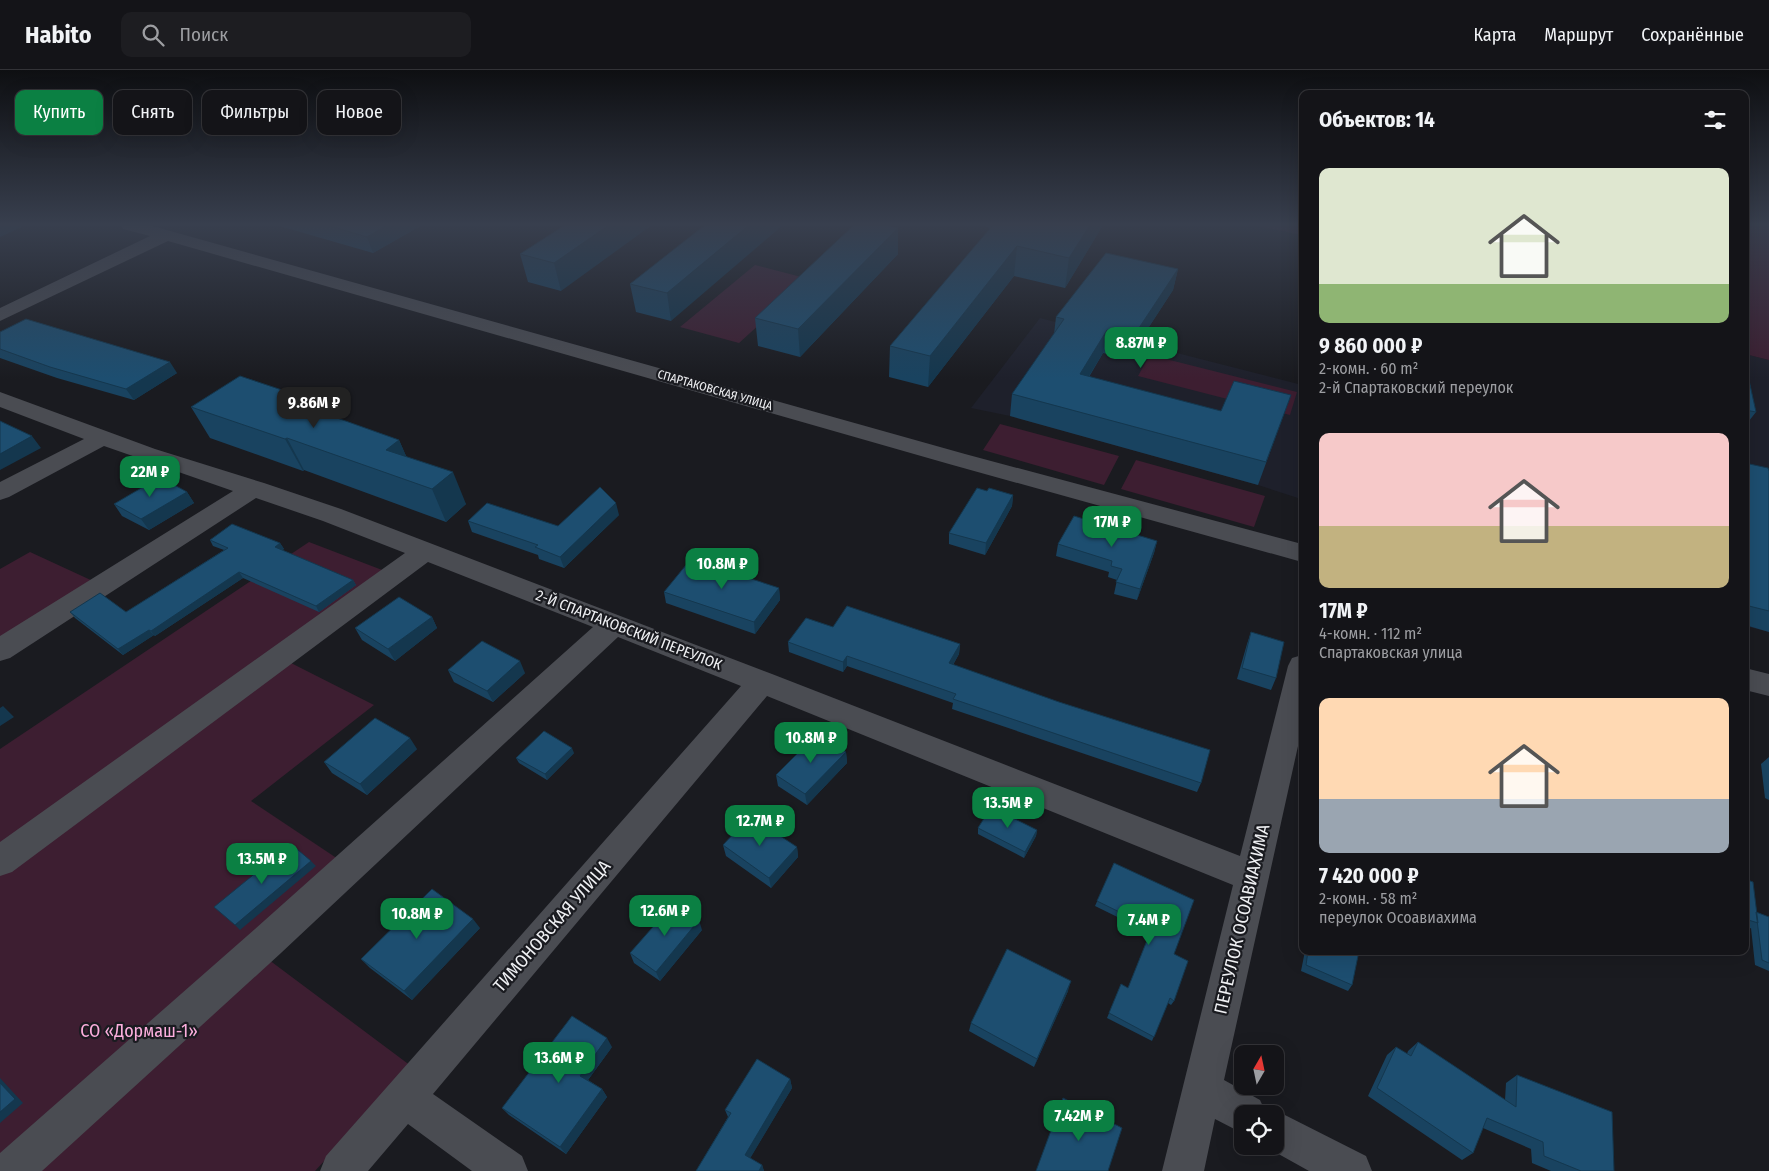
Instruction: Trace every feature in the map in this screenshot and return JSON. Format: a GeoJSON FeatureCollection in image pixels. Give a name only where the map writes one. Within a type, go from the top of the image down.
{"type":"FeatureCollection","features":[{"type":"Feature","properties":{"kind":"street"},"geometry":{"type":"LineString","coordinates":[[0,315],[81,276]]}},
{"type":"Feature","properties":{"kind":"street","name":"СПАРТАКОВСКАЯ УЛИЦА"},"geometry":{"type":"LineString","coordinates":[[309,276],[958,459],[1299,552]]}},
{"type":"Feature","properties":{"kind":"street","name":"2-Й СПАРТАКОВСКИЙ ПЕРЕУЛОК"},"geometry":{"type":"LineString","coordinates":[[0,400],[103,438],[255,488],[425,551],[1252,876]]}},
{"type":"Feature","properties":{"kind":"street"},"geometry":{"type":"LineString","coordinates":[[0,492],[103,438]]}},
{"type":"Feature","properties":{"kind":"street"},"geometry":{"type":"LineString","coordinates":[[0,650],[255,488]]}},
{"type":"Feature","properties":{"kind":"street"},"geometry":{"type":"LineString","coordinates":[[0,862],[425,551]]}},
{"type":"Feature","properties":{"kind":"street"},"geometry":{"type":"LineString","coordinates":[[11,1171],[268,941],[614,624]]}},
{"type":"Feature","properties":{"kind":"street","name":"ПЕРЕУЛОК ОСОАВИАХИМА"},"geometry":{"type":"LineString","coordinates":[[1183,1171],[1299,679]]}},
{"type":"Feature","properties":{"kind":"street"},"geometry":{"type":"LineString","coordinates":[[1749,679],[1769,685]]}},
{"type":"Feature","properties":{"kind":"street","name":"ТИМОНОВСКАЯ УЛИЦА"},"geometry":{"type":"LineString","coordinates":[[341,1171],[762,682]]}},
{"type":"Feature","properties":{"kind":"street"},"geometry":{"type":"LineString","coordinates":[[1203,1090],[1234,1107]]}},
{"type":"Feature","properties":{"kind":"street"},"geometry":{"type":"LineString","coordinates":[[405,1098],[507,1171]]}},
{"type":"Feature","properties":{"kind":"street"},"geometry":{"type":"LineString","coordinates":[[1284,1135],[1351,1171]]}},
{"type":"Feature","properties":{"kind":"shaded area"},"geometry":{"type":"Polygon","coordinates":[[[1040,318],[1299,384],[1298,498],[1258,485],[1010,416],[971,408],[1040,318]]]}},
{"type":"Feature","properties":{"kind":"shaded area"},"geometry":{"type":"Polygon","coordinates":[[[1749,355],[1769,360],[1769,632],[1749,627],[1749,355]]]}},
{"type":"Feature","properties":{"kind":"green space"},"geometry":{"type":"Polygon","coordinates":[[[741,276],[799,276],[809,279],[739,343],[680,327],[741,276]]]}},
{"type":"Feature","properties":{"kind":"green space"},"geometry":{"type":"Polygon","coordinates":[[[1749,276],[1769,276],[1769,360],[1749,355],[1749,276]]]}},
{"type":"Feature","properties":{"kind":"green space"},"geometry":{"type":"Polygon","coordinates":[[[1150,355],[1297,392],[1290,415],[1138,376],[1150,355]]]}},
{"type":"Feature","properties":{"kind":"green space"},"geometry":{"type":"Polygon","coordinates":[[[1000,424],[1119,456],[1104,485],[983,450],[1000,424]]]}},
{"type":"Feature","properties":{"kind":"green space"},"geometry":{"type":"Polygon","coordinates":[[[1136,460],[1265,496],[1254,527],[1121,489],[1136,460]]]}},
{"type":"Feature","properties":{"kind":"green space","name":"СО «Дормаш-1»"},"geometry":{"type":"Polygon","coordinates":[[[309,542],[403,578],[291,663],[374,705],[251,801],[341,861],[249,945],[411,1066],[315,1171],[0,1171],[0,749],[309,542]]]}},
{"type":"Feature","properties":{"kind":"green space"},"geometry":{"type":"Polygon","coordinates":[[[30,552],[108,588],[0,654],[0,569],[30,552]]]}},
{"type":"Feature","properties":{"kind":"building"},"geometry":{"type":"Polygon","coordinates":[[[640,276],[687,276],[667,293],[630,284],[640,276]]]}},
{"type":"Feature","properties":{"kind":"building"},"geometry":{"type":"Polygon","coordinates":[[[799,276],[850,276],[798,329],[755,318],[799,276]]]}},
{"type":"Feature","properties":{"kind":"building"},"geometry":{"type":"Polygon","coordinates":[[[949,276],[993,276],[930,356],[890,346],[949,276]]]}},
{"type":"Feature","properties":{"kind":"building"},"geometry":{"type":"Polygon","coordinates":[[[1088,276],[1173,276],[1133,337],[1107,330],[1080,374],[1221,411],[1234,381],[1291,395],[1266,462],[1012,394],[1064,319],[1056,317],[1088,276]]]}},
{"type":"Feature","properties":{"kind":"building"},"geometry":{"type":"Polygon","coordinates":[[[26,319],[170,362],[126,389],[50,367],[0,349],[0,332],[26,319]]]}},
{"type":"Feature","properties":{"kind":"building"},"geometry":{"type":"Polygon","coordinates":[[[240,376],[333,407],[323,413],[399,440],[386,450],[453,472],[432,489],[287,438],[285,439],[191,407],[240,376]]]}},
{"type":"Feature","properties":{"kind":"building"},"geometry":{"type":"Polygon","coordinates":[[[1749,380],[1756,412],[1749,411],[1749,380]]]}},
{"type":"Feature","properties":{"kind":"building"},"geometry":{"type":"Polygon","coordinates":[[[0,421],[32,436],[0,454],[0,421]]]}},
{"type":"Feature","properties":{"kind":"building"},"geometry":{"type":"Polygon","coordinates":[[[1749,464],[1768,468],[1769,471],[1769,611],[1749,606],[1749,464]]]}},
{"type":"Feature","properties":{"kind":"building"},"geometry":{"type":"Polygon","coordinates":[[[160,477],[187,492],[141,519],[114,504],[160,477]]]}},
{"type":"Feature","properties":{"kind":"building"},"geometry":{"type":"Polygon","coordinates":[[[600,487],[616,503],[560,557],[535,547],[538,545],[468,521],[487,503],[558,526],[600,487]]]}},
{"type":"Feature","properties":{"kind":"building"},"geometry":{"type":"Polygon","coordinates":[[[977,488],[987,491],[989,488],[1013,495],[986,543],[949,533],[977,488]]]}},
{"type":"Feature","properties":{"kind":"building"},"geometry":{"type":"Polygon","coordinates":[[[1074,516],[1157,541],[1140,589],[1116,582],[1122,569],[1111,566],[1112,561],[1058,544],[1074,516]]]}},
{"type":"Feature","properties":{"kind":"building"},"geometry":{"type":"Polygon","coordinates":[[[232,524],[280,543],[275,547],[353,580],[316,606],[239,572],[151,631],[149,630],[118,649],[70,612],[100,593],[126,612],[228,548],[210,540],[232,524]]]}},
{"type":"Feature","properties":{"kind":"building"},"geometry":{"type":"Polygon","coordinates":[[[691,559],[779,588],[754,622],[664,592],[691,559]]]}},
{"type":"Feature","properties":{"kind":"building"},"geometry":{"type":"Polygon","coordinates":[[[399,597],[432,617],[388,649],[355,628],[399,597]]]}},
{"type":"Feature","properties":{"kind":"building"},"geometry":{"type":"Polygon","coordinates":[[[847,606],[960,644],[949,663],[1059,702],[1210,750],[1201,783],[953,699],[956,694],[847,656],[843,662],[788,642],[806,618],[833,627],[847,606]]]}},
{"type":"Feature","properties":{"kind":"building"},"geometry":{"type":"Polygon","coordinates":[[[1251,632],[1284,642],[1276,678],[1242,668],[1251,632]]]}},
{"type":"Feature","properties":{"kind":"building"},"geometry":{"type":"Polygon","coordinates":[[[482,641],[520,661],[487,691],[448,670],[482,641]]]}},
{"type":"Feature","properties":{"kind":"building"},"geometry":{"type":"Polygon","coordinates":[[[375,718],[410,738],[360,784],[324,762],[375,718]]]}},
{"type":"Feature","properties":{"kind":"building"},"geometry":{"type":"Polygon","coordinates":[[[544,731],[572,748],[545,774],[516,758],[544,731]]]}},
{"type":"Feature","properties":{"kind":"building"},"geometry":{"type":"Polygon","coordinates":[[[817,734],[846,752],[805,794],[776,775],[817,734]]]}},
{"type":"Feature","properties":{"kind":"building"},"geometry":{"type":"Polygon","coordinates":[[[991,807],[1037,830],[1025,852],[978,828],[991,807]]]}},
{"type":"Feature","properties":{"kind":"building"},"geometry":{"type":"Polygon","coordinates":[[[750,816],[797,847],[769,878],[723,845],[750,816]]]}},
{"type":"Feature","properties":{"kind":"building"},"geometry":{"type":"Polygon","coordinates":[[[291,844],[311,861],[235,925],[214,907],[291,844]]]}},
{"type":"Feature","properties":{"kind":"building"},"geometry":{"type":"Polygon","coordinates":[[[1114,863],[1194,900],[1174,954],[1188,961],[1174,1001],[1170,998],[1154,1037],[1109,1013],[1121,984],[1128,988],[1152,928],[1097,901],[1114,863]]]}},
{"type":"Feature","properties":{"kind":"building"},"geometry":{"type":"Polygon","coordinates":[[[1749,880],[1753,882],[1758,923],[1749,920],[1749,880]]]}},
{"type":"Feature","properties":{"kind":"building"},"geometry":{"type":"Polygon","coordinates":[[[432,889],[473,919],[404,991],[361,959],[432,889]]]}},
{"type":"Feature","properties":{"kind":"building"},"geometry":{"type":"Polygon","coordinates":[[[674,903],[699,920],[656,972],[630,953],[674,903]]]}},
{"type":"Feature","properties":{"kind":"building"},"geometry":{"type":"Polygon","coordinates":[[[1756,912],[1769,917],[1769,963],[1762,960],[1756,912]]]}},
{"type":"Feature","properties":{"kind":"building"},"geometry":{"type":"Polygon","coordinates":[[[1007,949],[1071,981],[1037,1059],[971,1023],[1007,949]]]}},
{"type":"Feature","properties":{"kind":"building"},"geometry":{"type":"Polygon","coordinates":[[[1307,955],[1358,955],[1352,985],[1306,965],[1307,955]]]}},
{"type":"Feature","properties":{"kind":"building"},"geometry":{"type":"Polygon","coordinates":[[[572,1016],[607,1038],[580,1076],[602,1089],[560,1147],[502,1108],[572,1016]]]}},
{"type":"Feature","properties":{"kind":"building"},"geometry":{"type":"Polygon","coordinates":[[[1418,1042],[1516,1107],[1517,1075],[1612,1112],[1614,1171],[1581,1171],[1544,1156],[1543,1142],[1487,1118],[1473,1153],[1377,1088],[1396,1047],[1411,1056],[1418,1042]]]}},
{"type":"Feature","properties":{"kind":"building"},"geometry":{"type":"Polygon","coordinates":[[[757,1059],[790,1079],[745,1155],[762,1165],[759,1171],[696,1171],[731,1113],[725,1110],[757,1059]]]}},
{"type":"Feature","properties":{"kind":"building"},"geometry":{"type":"Polygon","coordinates":[[[0,1083],[15,1099],[0,1112],[0,1083]]]}},
{"type":"Feature","properties":{"kind":"building"},"geometry":{"type":"Polygon","coordinates":[[[1063,1098],[1122,1128],[1108,1171],[1036,1171],[1063,1098]]]}}]}
